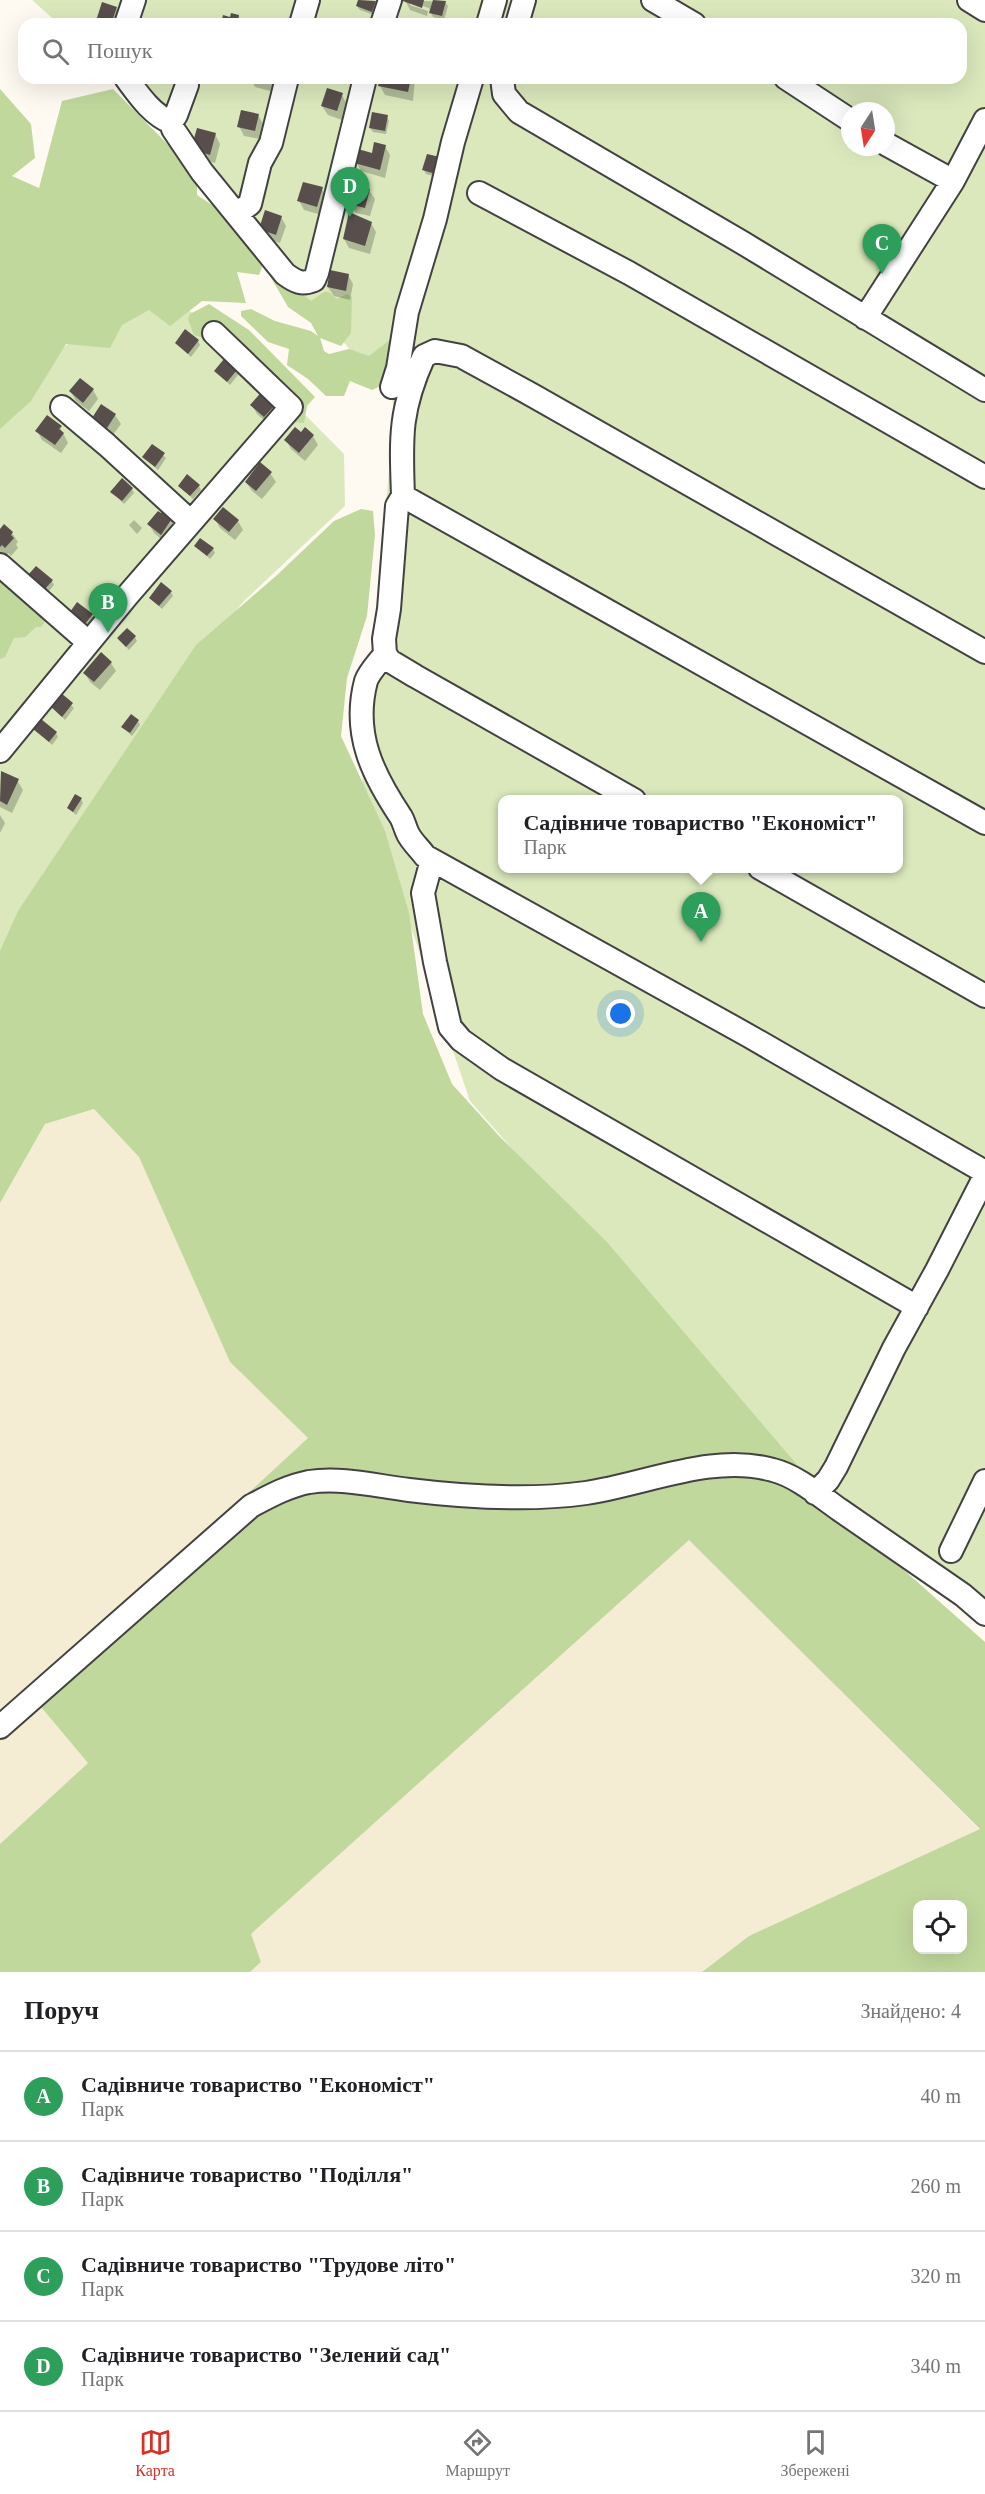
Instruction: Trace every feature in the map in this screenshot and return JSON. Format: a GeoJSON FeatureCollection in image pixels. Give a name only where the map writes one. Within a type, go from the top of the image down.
{"type":"FeatureCollection","features":[{"type":"Feature","properties":{"kind":"street"},"geometry":{"type":"LineString","coordinates":[[128,18],[134,0]]}},
{"type":"Feature","properties":{"kind":"street"},"geometry":{"type":"LineString","coordinates":[[303,18],[308,0]]}},
{"type":"Feature","properties":{"kind":"street"},"geometry":{"type":"LineString","coordinates":[[384,18],[390,0]]}},
{"type":"Feature","properties":{"kind":"street"},"geometry":{"type":"LineString","coordinates":[[490,18],[495,0]]}},
{"type":"Feature","properties":{"kind":"street"},"geometry":{"type":"LineString","coordinates":[[519,18],[524,0]]}},
{"type":"Feature","properties":{"kind":"street"},"geometry":{"type":"LineString","coordinates":[[653,0],[684,18]]}},
{"type":"Feature","properties":{"kind":"street"},"geometry":{"type":"LineString","coordinates":[[969,0],[985,10]]}},
{"type":"Feature","properties":{"kind":"street"},"geometry":{"type":"LineString","coordinates":[[131,84],[151,108],[163,119],[171,122]]}},
{"type":"Feature","properties":{"kind":"street"},"geometry":{"type":"LineString","coordinates":[[237,213],[250,204],[260,163],[271,143],[285,84]]}},
{"type":"Feature","properties":{"kind":"street"},"geometry":{"type":"LineString","coordinates":[[171,122],[173,129],[202,172],[285,274],[296,282],[305,284],[314,280],[363,84]]}},
{"type":"Feature","properties":{"kind":"street"},"geometry":{"type":"LineString","coordinates":[[392,387],[398,368],[407,312],[435,219],[453,141],[470,84]]}},
{"type":"Feature","properties":{"kind":"street"},"geometry":{"type":"LineString","coordinates":[[503,84],[504,94],[519,112],[985,390]]}},
{"type":"Feature","properties":{"kind":"street"},"geometry":{"type":"LineString","coordinates":[[795,84],[841,114]]}},
{"type":"Feature","properties":{"kind":"street"},"geometry":{"type":"LineString","coordinates":[[171,122],[176,115],[187,85]]}},
{"type":"Feature","properties":{"kind":"street"},"geometry":{"type":"LineString","coordinates":[[865,318],[953,180],[985,120]]}},
{"type":"Feature","properties":{"kind":"street"},"geometry":{"type":"LineString","coordinates":[[895,149],[953,180]]}},
{"type":"Feature","properties":{"kind":"street"},"geometry":{"type":"LineString","coordinates":[[479,193],[628,273],[985,477]]}},
{"type":"Feature","properties":{"kind":"street"},"geometry":{"type":"LineString","coordinates":[[0,751],[88,642],[291,407],[214,333]]}},
{"type":"Feature","properties":{"kind":"street"},"geometry":{"type":"LineString","coordinates":[[815,1493],[828,1480],[836,1467],[894,1348],[985,1174],[812,1071],[425,856],[409,837],[403,820],[380,787],[368,758],[363,737],[363,706],[367,679],[385,654],[397,506],[403,496],[402,422],[408,396],[424,356],[435,351],[449,352],[532,395],[985,652]]}},
{"type":"Feature","properties":{"kind":"street"},"geometry":{"type":"LineString","coordinates":[[62,407],[191,522]]}},
{"type":"Feature","properties":{"kind":"street"},"geometry":{"type":"LineString","coordinates":[[403,496],[985,823]]}},
{"type":"Feature","properties":{"kind":"street"},"geometry":{"type":"LineString","coordinates":[[0,566],[88,642]]}},
{"type":"Feature","properties":{"kind":"street"},"geometry":{"type":"LineString","coordinates":[[385,654],[390,661],[415,676],[625,795]]}},
{"type":"Feature","properties":{"kind":"street"},"geometry":{"type":"LineString","coordinates":[[432,860],[423,893],[435,962],[450,1027],[461,1040],[502,1069],[917,1307]]}},
{"type":"Feature","properties":{"kind":"street"},"geometry":{"type":"LineString","coordinates":[[769,873],[985,996]]}},
{"type":"Feature","properties":{"kind":"street"},"geometry":{"type":"LineString","coordinates":[[0,1727],[251,1506],[282,1490],[310,1482],[343,1481],[477,1495],[552,1496],[586,1493],[705,1468],[746,1464],[777,1471],[815,1493],[963,1595],[985,1614]]}},
{"type":"Feature","properties":{"kind":"street"},"geometry":{"type":"LineString","coordinates":[[951,1551],[985,1481]]}},
{"type":"Feature","properties":{"kind":"shaded area"},"geometry":{"type":"Polygon","coordinates":[[[94,1109],[139,1157],[230,1362],[308,1438],[30,1694],[88,1763],[0,1844],[0,1203],[45,1124],[94,1109]]]}},
{"type":"Feature","properties":{"kind":"shaded area"},"geometry":{"type":"Polygon","coordinates":[[[689,1539],[980,1830],[749,1936],[702,1972],[250,1972],[261,1962],[250,1935],[689,1539]]]}},
{"type":"Feature","properties":{"kind":"green space"},"geometry":{"type":"Polygon","coordinates":[[[32,0],[985,0],[985,1617],[859,1522],[768,1438],[470,1101],[362,783],[394,412],[390,385],[368,371],[125,84],[967,84],[967,18],[52,18],[32,0]]]}},
{"type":"Feature","properties":{"kind":"green space"},"geometry":{"type":"Polygon","coordinates":[[[0,89],[31,124],[35,158],[12,176],[39,188],[62,101],[113,89],[197,174],[197,195],[242,228],[259,251],[262,263],[259,275],[237,272],[246,303],[202,301],[170,326],[149,310],[122,325],[110,348],[66,344],[31,401],[0,429],[0,89]]]}},
{"type":"Feature","properties":{"kind":"green space"},"geometry":{"type":"Polygon","coordinates":[[[272,271],[311,301],[324,292],[329,292],[337,299],[347,294],[352,297],[351,333],[341,346],[320,338],[324,351],[329,354],[349,349],[369,356],[395,336],[383,385],[372,390],[350,381],[344,396],[326,396],[308,379],[287,365],[289,349],[268,342],[241,316],[241,311],[251,309],[275,321],[311,331],[318,336],[311,323],[288,307],[270,276],[272,271]]]}},
{"type":"Feature","properties":{"kind":"green space"},"geometry":{"type":"Polygon","coordinates":[[[172,302],[216,325],[344,454],[345,506],[245,600],[188,666],[0,983],[0,407],[42,361],[127,306],[172,302]]]}},
{"type":"Feature","properties":{"kind":"green space"},"geometry":{"type":"Polygon","coordinates":[[[209,304],[249,330],[315,397],[307,406],[304,423],[292,422],[278,395],[224,359],[211,340],[194,335],[188,319],[190,314],[209,304]]]}},
{"type":"Feature","properties":{"kind":"green space"},"geometry":{"type":"Polygon","coordinates":[[[361,509],[373,511],[375,535],[367,616],[347,678],[341,736],[385,831],[409,913],[423,1014],[452,1084],[500,1137],[606,1241],[834,1508],[985,1642],[985,1972],[702,1972],[749,1936],[980,1829],[689,1540],[251,1934],[261,1962],[250,1972],[0,1972],[0,1844],[88,1763],[30,1694],[308,1438],[230,1362],[139,1157],[94,1109],[45,1124],[0,1203],[0,951],[18,911],[196,645],[277,575],[334,521],[361,509]]]}},
{"type":"Feature","properties":{"kind":"green space"},"geometry":{"type":"Polygon","coordinates":[[[0,576],[47,619],[41,627],[36,627],[25,637],[14,638],[5,657],[0,659],[0,576]]]}},
{"type":"Feature","properties":{"kind":"building"},"geometry":{"type":"Polygon","coordinates":[[[358,0],[376,1],[372,12],[356,6],[358,0]]]}},
{"type":"Feature","properties":{"kind":"building"},"geometry":{"type":"Polygon","coordinates":[[[400,0],[424,0],[422,8],[400,0]]]}},
{"type":"Feature","properties":{"kind":"building"},"geometry":{"type":"Polygon","coordinates":[[[433,0],[446,1],[442,16],[429,13],[433,0]]]}},
{"type":"Feature","properties":{"kind":"building"},"geometry":{"type":"Polygon","coordinates":[[[102,2],[117,7],[113,18],[97,18],[102,2]]]}},
{"type":"Feature","properties":{"kind":"building"},"geometry":{"type":"Polygon","coordinates":[[[231,13],[239,15],[239,18],[222,18],[223,15],[230,17],[231,13]]]}},
{"type":"Feature","properties":{"kind":"building"},"geometry":{"type":"Polygon","coordinates":[[[378,84],[410,84],[408,92],[378,86],[378,84]]]}},
{"type":"Feature","properties":{"kind":"building"},"geometry":{"type":"Polygon","coordinates":[[[327,88],[343,93],[337,111],[321,106],[327,88]]]}},
{"type":"Feature","properties":{"kind":"building"},"geometry":{"type":"Polygon","coordinates":[[[241,110],[259,114],[255,131],[237,127],[241,110]]]}},
{"type":"Feature","properties":{"kind":"building"},"geometry":{"type":"Polygon","coordinates":[[[372,112],[388,115],[385,131],[369,128],[372,112]]]}},
{"type":"Feature","properties":{"kind":"building"},"geometry":{"type":"Polygon","coordinates":[[[197,128],[216,133],[210,155],[191,149],[197,128]]]}},
{"type":"Feature","properties":{"kind":"building"},"geometry":{"type":"Polygon","coordinates":[[[374,142],[386,145],[380,170],[354,163],[358,149],[372,153],[374,142]]]}},
{"type":"Feature","properties":{"kind":"building"},"geometry":{"type":"Polygon","coordinates":[[[427,154],[440,157],[436,174],[422,170],[427,154]]]}},
{"type":"Feature","properties":{"kind":"building"},"geometry":{"type":"Polygon","coordinates":[[[303,182],[323,187],[317,207],[297,201],[303,182]]]}},
{"type":"Feature","properties":{"kind":"building"},"geometry":{"type":"Polygon","coordinates":[[[354,185],[370,189],[365,208],[349,204],[354,185]]]}},
{"type":"Feature","properties":{"kind":"building"},"geometry":{"type":"Polygon","coordinates":[[[265,210],[282,216],[276,235],[259,229],[265,210]]]}},
{"type":"Feature","properties":{"kind":"building"},"geometry":{"type":"Polygon","coordinates":[[[349,212],[372,222],[365,246],[343,239],[349,212]]]}},
{"type":"Feature","properties":{"kind":"building"},"geometry":{"type":"Polygon","coordinates":[[[330,270],[349,274],[346,291],[327,287],[330,270]]]}},
{"type":"Feature","properties":{"kind":"building"},"geometry":{"type":"Polygon","coordinates":[[[185,329],[199,340],[188,354],[175,343],[185,329]]]}},
{"type":"Feature","properties":{"kind":"building"},"geometry":{"type":"Polygon","coordinates":[[[224,359],[237,370],[227,382],[214,371],[224,359]]]}},
{"type":"Feature","properties":{"kind":"building"},"geometry":{"type":"Polygon","coordinates":[[[80,378],[94,389],[83,403],[69,391],[80,378]]]}},
{"type":"Feature","properties":{"kind":"building"},"geometry":{"type":"Polygon","coordinates":[[[264,389],[278,402],[264,417],[250,405],[264,389]]]}},
{"type":"Feature","properties":{"kind":"building"},"geometry":{"type":"Polygon","coordinates":[[[101,404],[116,414],[107,428],[92,418],[101,404]]]}},
{"type":"Feature","properties":{"kind":"building"},"geometry":{"type":"Polygon","coordinates":[[[47,415],[62,426],[59,429],[64,433],[55,445],[35,431],[47,415]]]}},
{"type":"Feature","properties":{"kind":"building"},"geometry":{"type":"Polygon","coordinates":[[[295,427],[301,432],[305,427],[314,435],[299,453],[284,440],[295,427]]]}},
{"type":"Feature","properties":{"kind":"building"},"geometry":{"type":"Polygon","coordinates":[[[152,444],[165,453],[155,467],[142,457],[152,444]]]}},
{"type":"Feature","properties":{"kind":"building"},"geometry":{"type":"Polygon","coordinates":[[[260,462],[272,472],[256,491],[245,482],[260,462]]]}},
{"type":"Feature","properties":{"kind":"building"},"geometry":{"type":"Polygon","coordinates":[[[187,474],[200,485],[190,496],[178,486],[187,474]]]}},
{"type":"Feature","properties":{"kind":"building"},"geometry":{"type":"Polygon","coordinates":[[[122,478],[133,488],[122,501],[110,492],[122,478]]]}},
{"type":"Feature","properties":{"kind":"building"},"geometry":{"type":"Polygon","coordinates":[[[223,507],[239,520],[229,532],[213,519],[223,507]]]}},
{"type":"Feature","properties":{"kind":"building"},"geometry":{"type":"Polygon","coordinates":[[[164,509],[173,517],[161,535],[147,524],[158,511],[161,513],[164,509]]]}},
{"type":"Feature","properties":{"kind":"building"},"geometry":{"type":"Polygon","coordinates":[[[4,524],[13,532],[11,535],[14,538],[5,548],[2,545],[0,547],[0,529],[4,524]]]}},
{"type":"Feature","properties":{"kind":"building"},"geometry":{"type":"Polygon","coordinates":[[[200,538],[214,548],[207,556],[194,546],[200,538]]]}},
{"type":"Feature","properties":{"kind":"building"},"geometry":{"type":"Polygon","coordinates":[[[36,566],[53,580],[45,589],[28,575],[36,566]]]}},
{"type":"Feature","properties":{"kind":"building"},"geometry":{"type":"Polygon","coordinates":[[[161,582],[172,591],[159,606],[149,598],[161,582]]]}},
{"type":"Feature","properties":{"kind":"building"},"geometry":{"type":"Polygon","coordinates":[[[77,602],[93,614],[85,624],[70,612],[77,602]]]}},
{"type":"Feature","properties":{"kind":"building"},"geometry":{"type":"Polygon","coordinates":[[[127,628],[136,636],[126,647],[117,638],[127,628]]]}},
{"type":"Feature","properties":{"kind":"building"},"geometry":{"type":"Polygon","coordinates":[[[101,652],[112,662],[94,682],[83,673],[101,652]]]}},
{"type":"Feature","properties":{"kind":"building"},"geometry":{"type":"Polygon","coordinates":[[[61,693],[73,703],[62,717],[50,706],[61,693]]]}},
{"type":"Feature","properties":{"kind":"building"},"geometry":{"type":"Polygon","coordinates":[[[131,714],[139,720],[130,733],[121,727],[131,714]]]}},
{"type":"Feature","properties":{"kind":"building"},"geometry":{"type":"Polygon","coordinates":[[[41,719],[57,732],[49,742],[33,729],[41,719]]]}},
{"type":"Feature","properties":{"kind":"building"},"geometry":{"type":"Polygon","coordinates":[[[1,771],[19,779],[7,805],[0,801],[1,771]]]}},
{"type":"Feature","properties":{"kind":"building"},"geometry":{"type":"Polygon","coordinates":[[[75,794],[82,798],[73,812],[67,808],[75,794]]]}},
{"type":"Feature","properties":{"kind":"place","name":"Садівниче товариство \"Зелений сад\""},"geometry":{"type":"Point","coordinates":[350,217]}},
{"type":"Feature","properties":{"kind":"place","name":"Садівниче товариство \"Трудове літо\""},"geometry":{"type":"Point","coordinates":[882,274]}},
{"type":"Feature","properties":{"kind":"place","name":"Садівниче товариство \"Поділля\""},"geometry":{"type":"Point","coordinates":[108,633]}},
{"type":"Feature","properties":{"kind":"place","name":"Садівниче товариство \"Економіст\""},"geometry":{"type":"Point","coordinates":[701,942]}}]}
